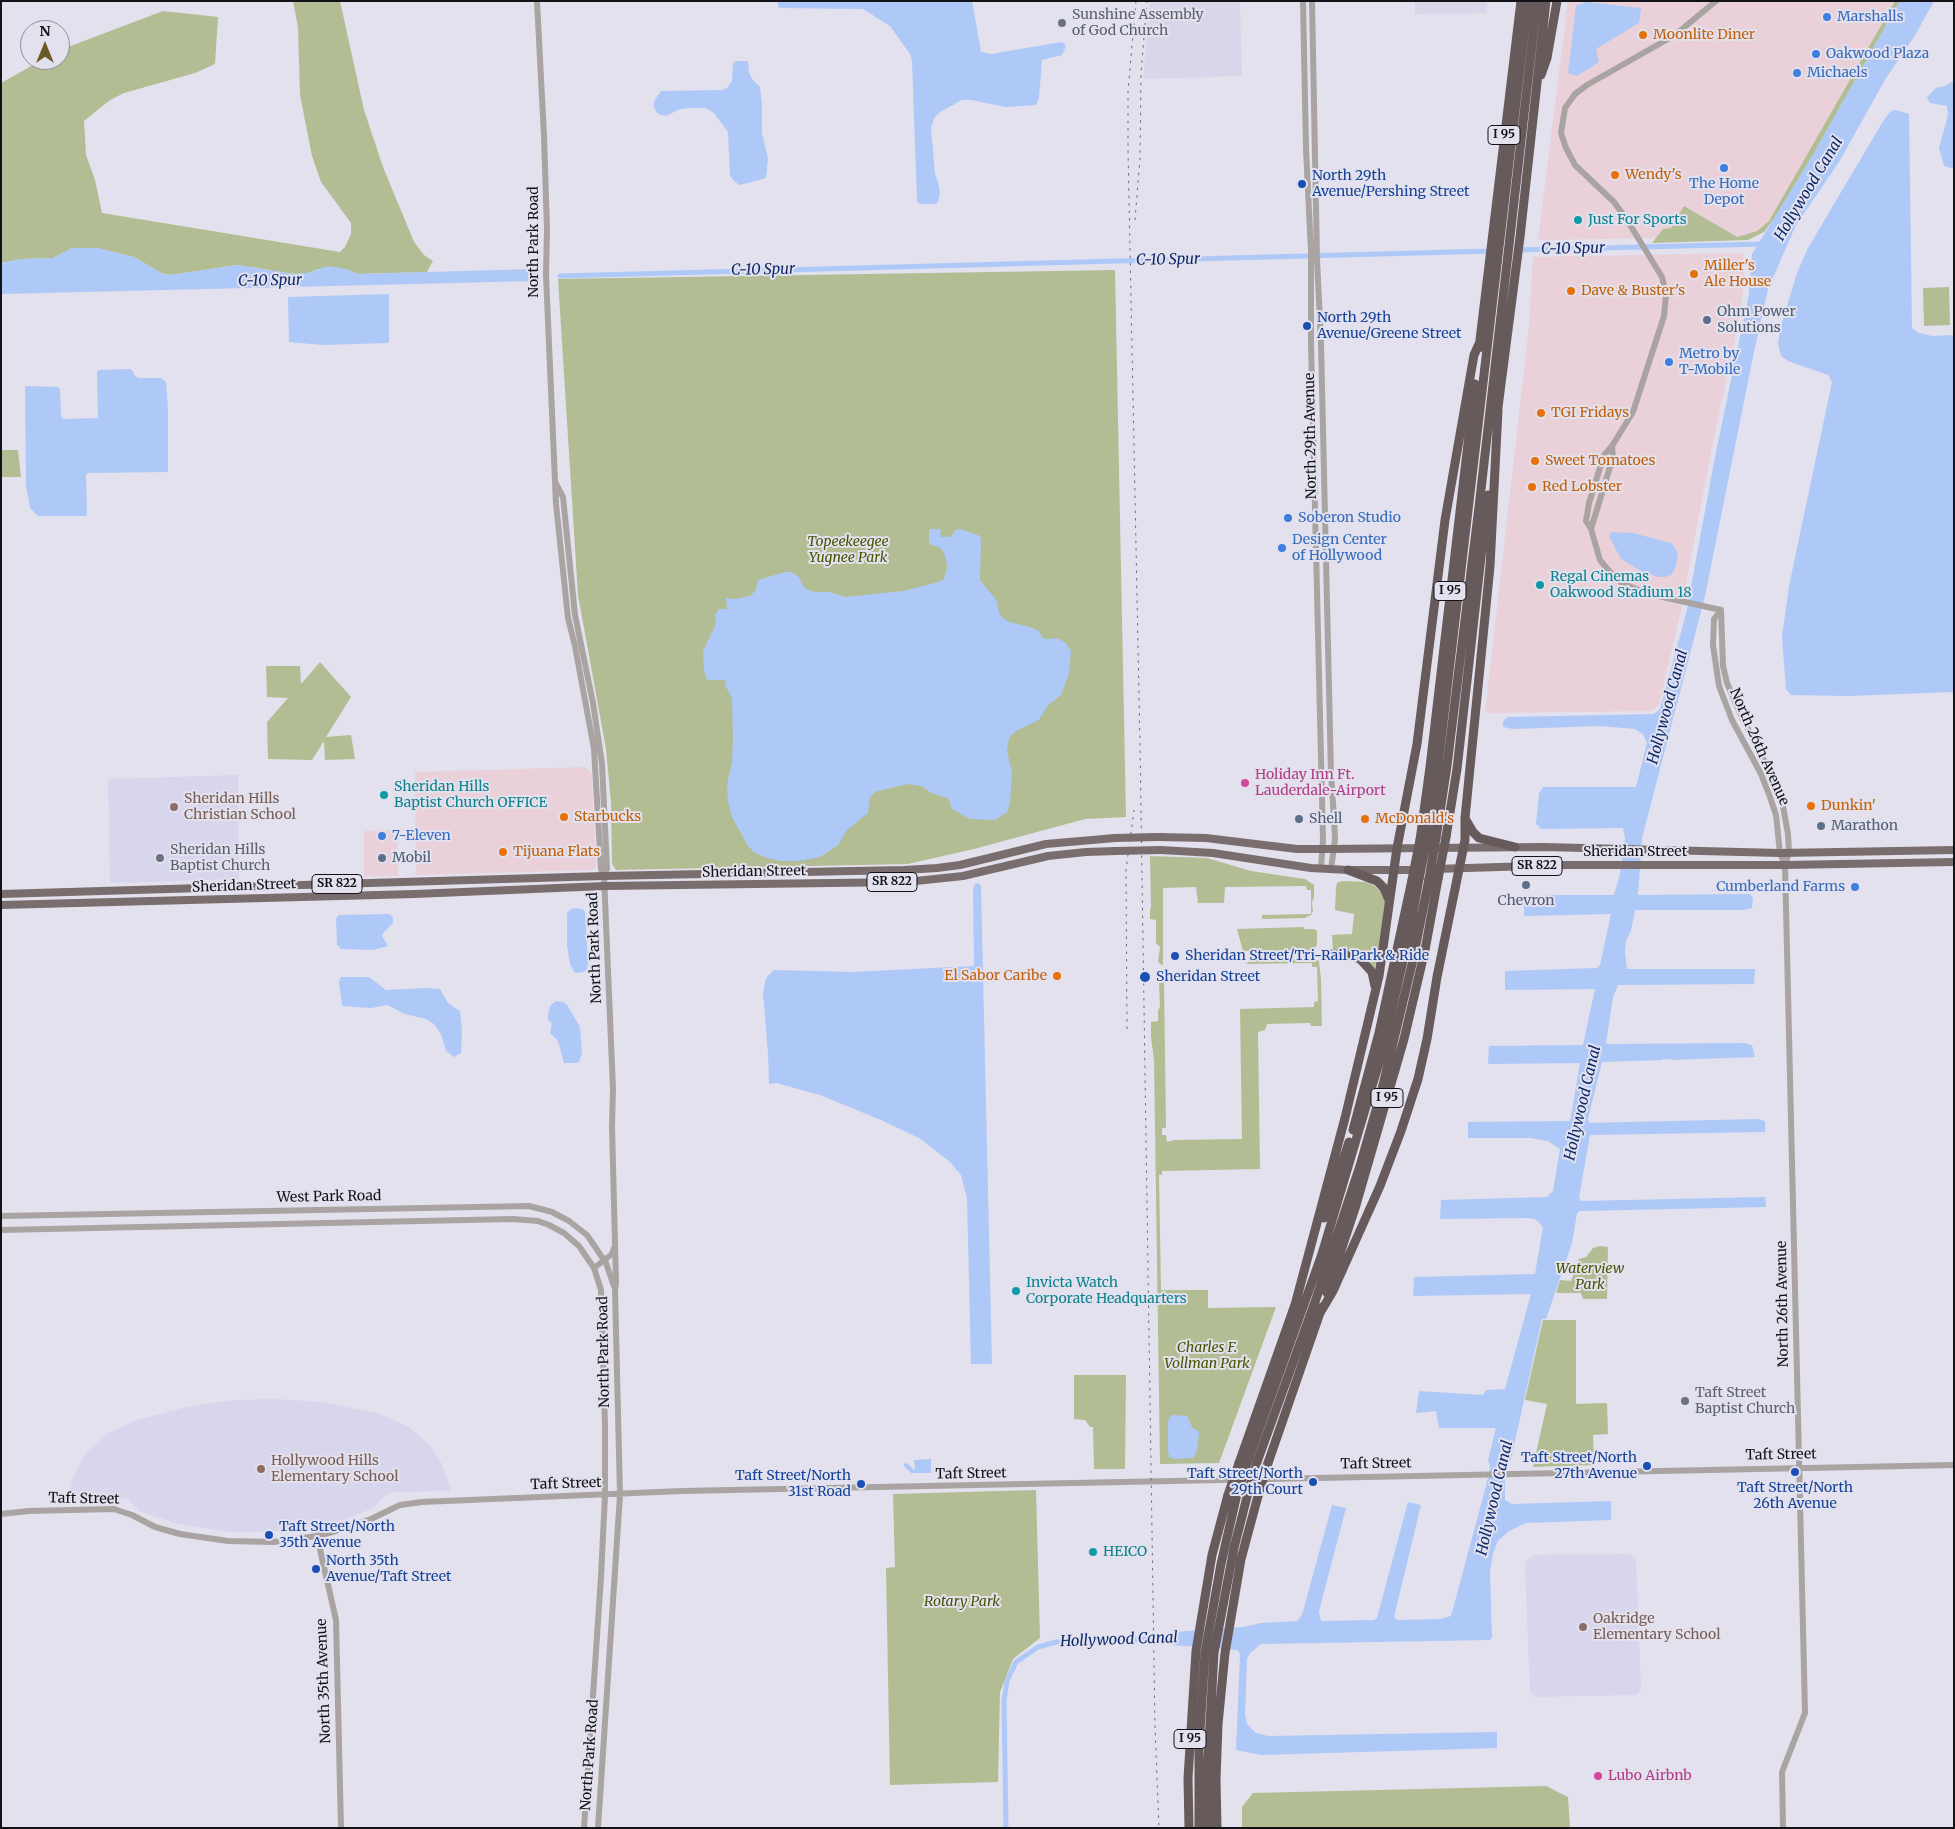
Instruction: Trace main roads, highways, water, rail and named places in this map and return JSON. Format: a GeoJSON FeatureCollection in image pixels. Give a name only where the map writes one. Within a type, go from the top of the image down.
{"type":"FeatureCollection","features":[{"type":"Feature","properties":{"kind":"highway"},"geometry":{"type":"LineString","coordinates":[[1515,1],[1517,32]]}},
{"type":"Feature","properties":{"kind":"highway","name":"I 95"},"geometry":{"type":"LineString","coordinates":[[1217,1828],[1218,1724],[1225,1653],[1253,1494],[1268,1463],[1356,1205],[1404,1039],[1425,950],[1424,879],[1430,767],[1480,342],[1496,238],[1521,1]]}},
{"type":"Feature","properties":{"kind":"highway"},"geometry":{"type":"LineString","coordinates":[[1496,238],[1528,1]]}},
{"type":"Feature","properties":{"kind":"highway"},"geometry":{"type":"LineString","coordinates":[[1515,238],[1538,1]]}},
{"type":"Feature","properties":{"kind":"highway","name":"I 95"},"geometry":{"type":"LineString","coordinates":[[1190,1828],[1188,1778],[1205,1652],[1200,1624],[1212,1555],[1354,1128],[1379,1033],[1424,879],[1446,837],[1457,769],[1498,410],[1512,263],[1546,1]]}},
{"type":"Feature","properties":{"kind":"highway"},"geometry":{"type":"LineString","coordinates":[[1536,87],[1547,58],[1557,1]]}},
{"type":"Feature","properties":{"kind":"highway"},"geometry":{"type":"LineString","coordinates":[[1199,1828],[1199,1746],[1205,1652],[1215,1623],[1234,1548],[1253,1494],[1257,1462],[1316,1299],[1360,1166],[1382,1089],[1410,974],[1438,766],[1493,263]]}},
{"type":"Feature","properties":{"kind":"highway"},"geometry":{"type":"LineString","coordinates":[[1427,839],[1447,766],[1512,263]]}},
{"type":"Feature","properties":{"kind":"highway"},"geometry":{"type":"LineString","coordinates":[[1295,1305],[1345,1118],[1378,976],[1396,848],[1418,736],[1436,583],[1457,444],[1474,355],[1480,342]]}},
{"type":"Feature","properties":{"kind":"highway"},"geometry":{"type":"LineString","coordinates":[[1320,1313],[1333,1291],[1380,1186],[1401,1132],[1427,1039],[1464,847],[1476,698],[1484,640],[1490,566],[1498,410]]}},
{"type":"Feature","properties":{"kind":"highway"},"geometry":{"type":"LineString","coordinates":[[1465,818],[1469,827],[1479,838],[1515,847]]}},
{"type":"Feature","properties":{"kind":"highway"},"geometry":{"type":"LineString","coordinates":[[1348,870],[1378,881],[1384,888],[1389,900]]}},
{"type":"Feature","properties":{"kind":"highway"},"geometry":{"type":"LineString","coordinates":[[1243,1463],[1322,1254],[1378,1066],[1424,879]]}},
{"type":"Feature","properties":{"kind":"highway"},"geometry":{"type":"LineString","coordinates":[[1327,954],[1346,955],[1360,959],[1372,972],[1375,988]]}},
{"type":"Feature","properties":{"kind":"highway"},"geometry":{"type":"LineString","coordinates":[[1215,1623],[1221,1564],[1233,1494]]}},
{"type":"Feature","properties":{"kind":"highway"},"geometry":{"type":"LineString","coordinates":[[1205,1652],[1208,1828]]}},
{"type":"Feature","properties":{"kind":"main road","name":"Sheridan Street"},"geometry":{"type":"LineString","coordinates":[[1,894],[938,868],[1046,844],[1115,838],[1158,837],[1206,838],[1297,849],[1322,850],[1515,847],[1780,854],[1954,851]]}},
{"type":"Feature","properties":{"kind":"main road","name":"Sheridan Street"},"geometry":{"type":"LineString","coordinates":[[1,905],[398,894],[604,886],[930,880],[963,876],[1048,856],[1086,852],[1161,850],[1213,853],[1348,870],[1460,869],[1615,864],[1785,865],[1954,862]]}},
{"type":"Feature","properties":{"kind":"main road"},"geometry":{"type":"LineString","coordinates":[[1914,862],[1934,855],[1939,850]]}},
{"type":"Feature","properties":{"kind":"main road"},"geometry":{"type":"LineString","coordinates":[[1939,862],[1946,855],[1954,851]]}},
{"type":"Feature","properties":{"kind":"main road"},"geometry":{"type":"LineString","coordinates":[[398,894],[410,882]]}},
{"type":"Feature","properties":{"kind":"main road"},"geometry":{"type":"LineString","coordinates":[[264,886],[264,898]]}},
{"type":"Feature","properties":{"kind":"water"},"geometry":{"type":"Polygon","coordinates":[[[777,1],[972,1],[981,52],[991,54],[1062,42],[1066,46],[1062,55],[1042,60],[1039,98],[1036,105],[1005,107],[972,100],[962,100],[940,112],[934,118],[931,128],[935,174],[940,193],[936,204],[920,204],[917,202],[912,61],[910,54],[890,26],[863,9],[779,8],[777,1]]]}},
{"type":"Feature","properties":{"kind":"water"},"geometry":{"type":"Polygon","coordinates":[[[1900,1],[1934,1],[1914,37],[1886,78],[1839,162],[1796,225],[1768,289],[1705,596],[1642,838],[1638,895],[1750,894],[1753,898],[1752,908],[1744,910],[1635,910],[1631,931],[1626,941],[1627,969],[1755,969],[1754,984],[1618,985],[1613,997],[1606,1044],[1745,1043],[1752,1045],[1755,1057],[1602,1062],[1588,1119],[1589,1123],[1757,1119],[1765,1121],[1765,1132],[1590,1135],[1579,1198],[1581,1201],[1765,1197],[1766,1207],[1580,1211],[1577,1213],[1572,1243],[1546,1319],[1542,1319],[1511,1459],[1505,1467],[1505,1500],[1512,1504],[1611,1501],[1611,1520],[1526,1523],[1509,1531],[1498,1541],[1493,1553],[1490,1572],[1492,1637],[1490,1640],[1261,1644],[1250,1653],[1247,1659],[1245,1715],[1247,1724],[1256,1733],[1268,1736],[1497,1732],[1497,1748],[1261,1755],[1236,1750],[1240,1655],[1238,1650],[1173,1645],[1173,1632],[1297,1621],[1302,1615],[1332,1505],[1346,1508],[1319,1611],[1321,1621],[1374,1620],[1377,1618],[1408,1502],[1421,1505],[1394,1617],[1398,1620],[1440,1619],[1451,1616],[1486,1486],[1490,1467],[1488,1460],[1496,1428],[1439,1428],[1436,1411],[1416,1413],[1419,1391],[1483,1395],[1486,1390],[1505,1389],[1531,1294],[1413,1296],[1414,1277],[1535,1274],[1543,1227],[1535,1219],[1440,1219],[1441,1200],[1547,1197],[1553,1191],[1560,1149],[1548,1141],[1530,1138],[1468,1138],[1468,1122],[1570,1121],[1580,1063],[1488,1064],[1489,1046],[1583,1045],[1595,989],[1505,990],[1505,971],[1597,968],[1600,965],[1611,914],[1524,916],[1524,899],[1542,898],[1543,895],[1614,895],[1620,874],[1625,838],[1623,828],[1541,829],[1536,824],[1539,793],[1543,787],[1636,787],[1647,743],[1643,734],[1635,729],[1599,726],[1513,729],[1503,727],[1503,722],[1507,717],[1654,714],[1660,709],[1686,614],[1714,462],[1749,294],[1752,254],[1814,153],[1900,1]]]}},
{"type":"Feature","properties":{"kind":"water"},"geometry":{"type":"Polygon","coordinates":[[[1586,2],[1641,8],[1639,23],[1596,49],[1599,62],[1577,76],[1568,73],[1576,6],[1586,2]]]}},
{"type":"Feature","properties":{"kind":"water"},"geometry":{"type":"Polygon","coordinates":[[[736,61],[748,61],[749,73],[760,87],[762,133],[768,159],[766,178],[740,185],[730,176],[728,132],[714,113],[705,108],[691,108],[680,109],[666,116],[657,113],[654,107],[654,101],[661,91],[722,90],[727,88],[732,81],[733,63],[736,61]]]}},
{"type":"Feature","properties":{"kind":"water"},"geometry":{"type":"Polygon","coordinates":[[[1954,81],[1954,168],[1951,168],[1944,166],[1939,148],[1948,115],[1947,106],[1930,103],[1927,97],[1936,88],[1954,81]]]}},
{"type":"Feature","properties":{"kind":"water"},"geometry":{"type":"Polygon","coordinates":[[[1895,110],[1909,114],[1912,328],[1919,333],[1932,336],[1954,335],[1954,692],[1848,696],[1791,695],[1786,689],[1782,637],[1789,586],[1832,382],[1828,375],[1788,361],[1781,356],[1778,344],[1781,326],[1797,273],[1808,248],[1882,123],[1890,112],[1895,110]]]}},
{"type":"Feature","properties":{"kind":"water"},"geometry":{"type":"Polygon","coordinates":[[[72,248],[97,248],[134,257],[161,273],[170,275],[238,265],[294,274],[308,273],[328,266],[346,269],[358,274],[533,269],[539,274],[535,281],[1,294],[1,263],[22,259],[53,258],[72,248]]]}},
{"type":"Feature","properties":{"kind":"water"},"geometry":{"type":"Polygon","coordinates":[[[389,294],[389,342],[387,343],[323,345],[289,342],[288,297],[389,294]]]}},
{"type":"Feature","properties":{"kind":"water"},"geometry":{"type":"Polygon","coordinates":[[[130,369],[138,378],[161,378],[166,382],[168,472],[88,473],[86,475],[86,516],[38,516],[30,508],[26,485],[25,386],[58,387],[60,389],[61,416],[63,419],[98,418],[97,372],[99,370],[130,369]]]}},
{"type":"Feature","properties":{"kind":"water"},"geometry":{"type":"Polygon","coordinates":[[[929,529],[940,529],[941,537],[950,537],[956,530],[960,529],[980,536],[980,580],[997,601],[999,613],[1009,622],[1039,631],[1042,638],[1057,638],[1066,643],[1071,651],[1069,674],[1061,695],[1048,705],[1039,720],[1016,731],[1009,738],[1007,751],[1012,773],[1010,803],[1007,812],[995,820],[970,819],[952,809],[948,798],[931,793],[922,786],[907,784],[875,792],[870,798],[868,813],[847,830],[838,845],[820,857],[799,861],[780,861],[754,852],[748,846],[732,817],[728,801],[727,784],[732,763],[733,739],[732,698],[726,687],[725,680],[707,680],[704,670],[703,651],[716,624],[715,615],[719,609],[727,609],[726,598],[734,599],[750,596],[756,590],[758,580],[785,572],[791,572],[799,577],[804,588],[814,592],[830,592],[845,597],[903,591],[938,582],[944,579],[947,568],[946,559],[939,547],[929,544],[929,529]]]}},
{"type":"Feature","properties":{"kind":"water"},"geometry":{"type":"Polygon","coordinates":[[[1611,532],[1633,533],[1671,543],[1678,555],[1675,569],[1671,575],[1665,577],[1658,577],[1639,570],[1621,559],[1609,536],[1611,532]]]}},
{"type":"Feature","properties":{"kind":"water"},"geometry":{"type":"Polygon","coordinates":[[[979,883],[981,887],[992,1364],[971,1364],[967,1198],[961,1175],[950,1162],[919,1138],[820,1095],[776,1083],[769,1084],[763,993],[766,978],[774,970],[853,972],[974,966],[973,889],[975,884],[979,883]]]}},
{"type":"Feature","properties":{"kind":"water"},"geometry":{"type":"Polygon","coordinates":[[[571,909],[584,910],[585,913],[588,963],[587,969],[584,972],[578,973],[574,972],[570,964],[567,945],[567,913],[571,909]]]}},
{"type":"Feature","properties":{"kind":"water"},"geometry":{"type":"Polygon","coordinates":[[[389,914],[393,917],[393,923],[382,936],[388,946],[373,950],[341,949],[337,945],[336,919],[339,915],[389,914]]]}},
{"type":"Feature","properties":{"kind":"water"},"geometry":{"type":"Polygon","coordinates":[[[341,977],[369,977],[386,990],[440,989],[448,1003],[460,1011],[462,1031],[461,1053],[454,1057],[446,1051],[441,1034],[434,1024],[426,1019],[405,1014],[387,1005],[371,1008],[342,1006],[339,981],[341,977]]]}},
{"type":"Feature","properties":{"kind":"water"},"geometry":{"type":"Polygon","coordinates":[[[556,1001],[567,1005],[580,1027],[582,1053],[577,1063],[564,1063],[558,1041],[550,1033],[552,1023],[548,1020],[548,1014],[550,1006],[556,1001]]]}},
{"type":"Feature","properties":{"kind":"water"},"geometry":{"type":"Polygon","coordinates":[[[1173,1415],[1187,1416],[1192,1427],[1199,1432],[1197,1451],[1193,1458],[1174,1459],[1169,1457],[1168,1422],[1169,1418],[1173,1415]]]}},
{"type":"Feature","properties":{"kind":"water"},"geometry":{"type":"Polygon","coordinates":[[[931,1459],[931,1473],[911,1473],[904,1466],[907,1463],[915,1469],[914,1460],[931,1459]]]}},
{"type":"Feature","properties":{"kind":"waterway","name":"C-10 Spur"},"geometry":{"type":"LineString","coordinates":[[1517,250],[1764,244]]}},
{"type":"Feature","properties":{"kind":"waterway","name":"C-10 Spur"},"geometry":{"type":"LineString","coordinates":[[560,276],[1491,251]]}},
{"type":"Feature","properties":{"kind":"waterway","name":"Hollywood Canal"},"geometry":{"type":"LineString","coordinates":[[1006,1828],[1004,1701],[1007,1681],[1016,1662],[1038,1647],[1056,1642],[1180,1638]]}},
{"type":"Feature","properties":{"kind":"railway"},"geometry":{"type":"LineString","coordinates":[[1136,1],[1128,91],[1128,149],[1140,744],[1155,1727],[1159,1828]]}},
{"type":"Feature","properties":{"kind":"railway"},"geometry":{"type":"LineString","coordinates":[[1135,220],[1140,158],[1141,73],[1147,1]]}},
{"type":"Feature","properties":{"kind":"railway"},"geometry":{"type":"LineString","coordinates":[[1127,1029],[1126,870],[1134,810]]}},
{"type":"Feature","properties":{"kind":"place","name":"Marshalls"},"geometry":{"type":"Point","coordinates":[1827,17]}},
{"type":"Feature","properties":{"kind":"place","name":"Sunshine Assembly of God Church"},"geometry":{"type":"Point","coordinates":[1062,23]}},
{"type":"Feature","properties":{"kind":"place","name":"Moonlite Diner"},"geometry":{"type":"Point","coordinates":[1643,35]}},
{"type":"Feature","properties":{"kind":"place","name":"Oakwood Plaza"},"geometry":{"type":"Point","coordinates":[1816,54]}},
{"type":"Feature","properties":{"kind":"place","name":"Michaels"},"geometry":{"type":"Point","coordinates":[1797,73]}},
{"type":"Feature","properties":{"kind":"place","name":"The Home Depot"},"geometry":{"type":"Point","coordinates":[1724,168]}},
{"type":"Feature","properties":{"kind":"place","name":"Wendy's"},"geometry":{"type":"Point","coordinates":[1615,175]}},
{"type":"Feature","properties":{"kind":"place","name":"North 29th Avenue/Pershing Street"},"geometry":{"type":"Point","coordinates":[1302,184]}},
{"type":"Feature","properties":{"kind":"place","name":"Just For Sports"},"geometry":{"type":"Point","coordinates":[1578,220]}},
{"type":"Feature","properties":{"kind":"place","name":"Miller's Ale House"},"geometry":{"type":"Point","coordinates":[1694,274]}},
{"type":"Feature","properties":{"kind":"place","name":"Dave & Buster's"},"geometry":{"type":"Point","coordinates":[1571,291]}},
{"type":"Feature","properties":{"kind":"place","name":"Ohm Power Solutions"},"geometry":{"type":"Point","coordinates":[1707,320]}},
{"type":"Feature","properties":{"kind":"place","name":"North 29th Avenue/Greene Street"},"geometry":{"type":"Point","coordinates":[1307,326]}},
{"type":"Feature","properties":{"kind":"place","name":"Metro by T-Mobile"},"geometry":{"type":"Point","coordinates":[1669,362]}},
{"type":"Feature","properties":{"kind":"place","name":"TGI Fridays"},"geometry":{"type":"Point","coordinates":[1541,413]}},
{"type":"Feature","properties":{"kind":"place","name":"Sweet Tomatoes"},"geometry":{"type":"Point","coordinates":[1535,461]}},
{"type":"Feature","properties":{"kind":"place","name":"Red Lobster"},"geometry":{"type":"Point","coordinates":[1532,487]}},
{"type":"Feature","properties":{"kind":"place","name":"Soberon Studio"},"geometry":{"type":"Point","coordinates":[1288,518]}},
{"type":"Feature","properties":{"kind":"place","name":"Design Center of Hollywood"},"geometry":{"type":"Point","coordinates":[1282,548]}},
{"type":"Feature","properties":{"kind":"place","name":"Regal Cinemas Oakwood Stadium 18"},"geometry":{"type":"Point","coordinates":[1540,585]}},
{"type":"Feature","properties":{"kind":"place","name":"Holiday Inn Ft. Lauderdale-Airport"},"geometry":{"type":"Point","coordinates":[1245,783]}},
{"type":"Feature","properties":{"kind":"place","name":"Sheridan Hills Baptist Church OFFICE"},"geometry":{"type":"Point","coordinates":[384,795]}},
{"type":"Feature","properties":{"kind":"place","name":"Dunkin'"},"geometry":{"type":"Point","coordinates":[1811,806]}},
{"type":"Feature","properties":{"kind":"place","name":"Sheridan Hills Christian School"},"geometry":{"type":"Point","coordinates":[174,807]}},
{"type":"Feature","properties":{"kind":"place","name":"Starbucks"},"geometry":{"type":"Point","coordinates":[564,817]}},
{"type":"Feature","properties":{"kind":"place","name":"Shell"},"geometry":{"type":"Point","coordinates":[1299,819]}},
{"type":"Feature","properties":{"kind":"place","name":"McDonald's"},"geometry":{"type":"Point","coordinates":[1365,819]}},
{"type":"Feature","properties":{"kind":"place","name":"Marathon"},"geometry":{"type":"Point","coordinates":[1821,826]}},
{"type":"Feature","properties":{"kind":"place","name":"7-Eleven"},"geometry":{"type":"Point","coordinates":[382,836]}},
{"type":"Feature","properties":{"kind":"place","name":"Tijuana Flats"},"geometry":{"type":"Point","coordinates":[503,852]}},
{"type":"Feature","properties":{"kind":"place","name":"Sheridan Hills Baptist Church"},"geometry":{"type":"Point","coordinates":[160,858]}},
{"type":"Feature","properties":{"kind":"place","name":"Mobil"},"geometry":{"type":"Point","coordinates":[382,858]}},
{"type":"Feature","properties":{"kind":"place","name":"Chevron"},"geometry":{"type":"Point","coordinates":[1526,885]}},
{"type":"Feature","properties":{"kind":"place","name":"Cumberland Farms"},"geometry":{"type":"Point","coordinates":[1855,887]}},
{"type":"Feature","properties":{"kind":"place","name":"Sheridan Street/Tri-Rail Park & Ride"},"geometry":{"type":"Point","coordinates":[1175,956]}},
{"type":"Feature","properties":{"kind":"place","name":"El Sabor Caribe"},"geometry":{"type":"Point","coordinates":[1057,976]}},
{"type":"Feature","properties":{"kind":"place","name":"Sheridan Street"},"geometry":{"type":"Point","coordinates":[1145,977]}},
{"type":"Feature","properties":{"kind":"place","name":"Invicta Watch Corporate Headquarters"},"geometry":{"type":"Point","coordinates":[1016,1291]}},
{"type":"Feature","properties":{"kind":"place","name":"Taft Street Baptist Church"},"geometry":{"type":"Point","coordinates":[1685,1401]}},
{"type":"Feature","properties":{"kind":"place","name":"Taft Street/North 27th Avenue"},"geometry":{"type":"Point","coordinates":[1647,1466]}},
{"type":"Feature","properties":{"kind":"place","name":"Hollywood Hills Elementary School"},"geometry":{"type":"Point","coordinates":[261,1469]}},
{"type":"Feature","properties":{"kind":"place","name":"Taft Street/North 26th Avenue"},"geometry":{"type":"Point","coordinates":[1795,1472]}},
{"type":"Feature","properties":{"kind":"place","name":"Taft Street/North 29th Court"},"geometry":{"type":"Point","coordinates":[1313,1482]}},
{"type":"Feature","properties":{"kind":"place","name":"Taft Street/North 31st Road"},"geometry":{"type":"Point","coordinates":[861,1484]}},
{"type":"Feature","properties":{"kind":"place","name":"Taft Street/North 35th Avenue"},"geometry":{"type":"Point","coordinates":[269,1535]}},
{"type":"Feature","properties":{"kind":"place","name":"HEICO"},"geometry":{"type":"Point","coordinates":[1093,1552]}},
{"type":"Feature","properties":{"kind":"place","name":"North 35th Avenue/Taft Street"},"geometry":{"type":"Point","coordinates":[316,1569]}},
{"type":"Feature","properties":{"kind":"place","name":"Oakridge Elementary School"},"geometry":{"type":"Point","coordinates":[1583,1627]}},
{"type":"Feature","properties":{"kind":"place","name":"Lubo Airbnb"},"geometry":{"type":"Point","coordinates":[1598,1776]}},
{"type":"Feature","properties":{"kind":"park label","name":"Topeekeegee Yugnee Park"},"geometry":{"type":"Point","coordinates":[848,550]}},
{"type":"Feature","properties":{"kind":"park label","name":"Waterview Park"},"geometry":{"type":"Point","coordinates":[1590,1278]}},
{"type":"Feature","properties":{"kind":"park label","name":"Charles F. Vollman Park"},"geometry":{"type":"Point","coordinates":[1207,1356]}},
{"type":"Feature","properties":{"kind":"park label","name":"Rotary Park"},"geometry":{"type":"Point","coordinates":[962,1602]}}]}
